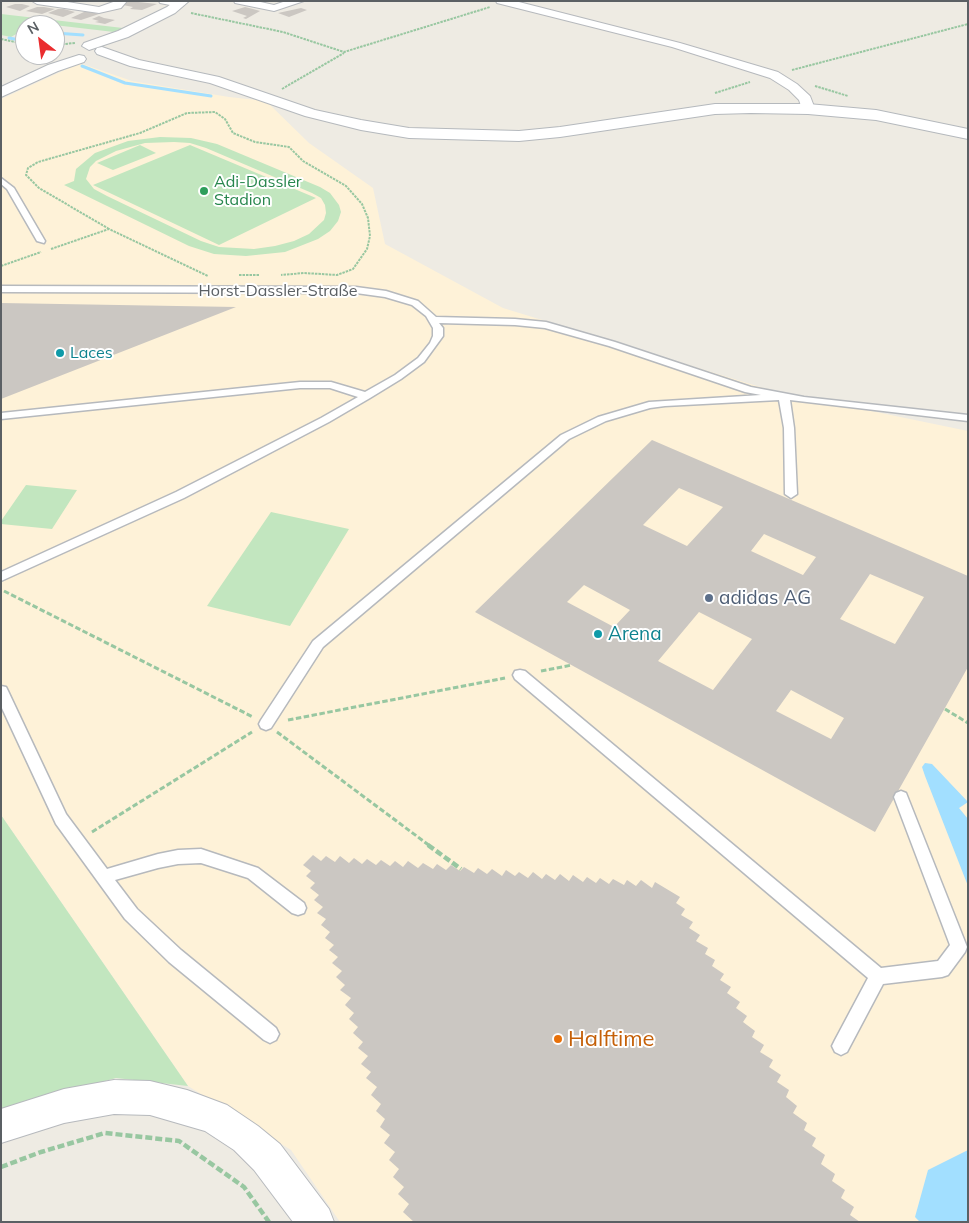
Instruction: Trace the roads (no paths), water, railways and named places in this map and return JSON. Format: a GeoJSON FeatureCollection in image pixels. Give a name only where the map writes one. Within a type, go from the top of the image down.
{"type":"FeatureCollection","features":[{"type":"Feature","properties":{"kind":"street"},"geometry":{"type":"LineString","coordinates":[[37,1],[99,10],[116,6],[122,1]]}},
{"type":"Feature","properties":{"kind":"street"},"geometry":{"type":"LineString","coordinates":[[239,1],[274,8],[299,1]]}},
{"type":"Feature","properties":{"kind":"street"},"geometry":{"type":"LineString","coordinates":[[503,2],[667,43],[774,75],[793,87],[805,99],[808,108]]}},
{"type":"Feature","properties":{"kind":"street"},"geometry":{"type":"LineString","coordinates":[[1,93],[88,53],[139,26],[175,4]]}},
{"type":"Feature","properties":{"kind":"street"},"geometry":{"type":"LineString","coordinates":[[88,53],[214,80],[269,97],[310,113],[361,125],[409,132],[477,136],[519,136],[560,132],[668,114],[715,109],[808,108],[876,115],[968,134]]}},
{"type":"Feature","properties":{"kind":"street"},"geometry":{"type":"LineString","coordinates":[[1,1126],[64,1106],[114,1097],[150,1098],[187,1107],[215,1118],[246,1138],[267,1157],[316,1222]]}},
{"type":"Feature","properties":{"kind":"lane"},"geometry":{"type":"LineString","coordinates":[[1,180],[10,188],[41,241]]}},
{"type":"Feature","properties":{"kind":"lane","name":"Horst-Dassler-Straße"},"geometry":{"type":"LineString","coordinates":[[1,290],[356,290],[386,294],[415,303],[435,320]]}},
{"type":"Feature","properties":{"kind":"lane"},"geometry":{"type":"LineString","coordinates":[[1,577],[99,534],[219,477],[286,442],[366,396],[398,377],[430,352],[438,336],[435,320],[515,322],[546,325],[612,344],[749,390],[784,397],[968,418]]}},
{"type":"Feature","properties":{"kind":"lane"},"geometry":{"type":"LineString","coordinates":[[1,416],[300,385],[331,385],[366,396]]}},
{"type":"Feature","properties":{"kind":"lane"},"geometry":{"type":"LineString","coordinates":[[784,397],[789,428],[791,494]]}},
{"type":"Feature","properties":{"kind":"lane"},"geometry":{"type":"LineString","coordinates":[[266,724],[318,644],[565,437],[602,418],[649,405],[684,401],[784,397]]}},
{"type":"Feature","properties":{"kind":"lane"},"geometry":{"type":"LineString","coordinates":[[520,675],[878,976],[942,968],[959,947],[901,798]]}},
{"type":"Feature","properties":{"kind":"lane"},"geometry":{"type":"LineString","coordinates":[[1,692],[61,819],[131,914],[155,938],[270,1034]]}},
{"type":"Feature","properties":{"kind":"lane"},"geometry":{"type":"LineString","coordinates":[[103,878],[158,860],[178,856],[201,856],[220,861],[252,874],[298,908]]}},
{"type":"Feature","properties":{"kind":"lane"},"geometry":{"type":"LineString","coordinates":[[841,1046],[878,976]]}},
{"type":"Feature","properties":{"kind":"water"},"geometry":{"type":"Polygon","coordinates":[[[925,763],[932,764],[968,802],[959,808],[968,819],[968,886],[925,776],[922,767],[925,763]]]}},
{"type":"Feature","properties":{"kind":"water"},"geometry":{"type":"Polygon","coordinates":[[[968,1150],[968,1222],[920,1222],[915,1217],[928,1170],[968,1150]]]}},
{"type":"Feature","properties":{"kind":"waterway"},"geometry":{"type":"LineString","coordinates":[[65,34],[83,35]]}},
{"type":"Feature","properties":{"kind":"waterway"},"geometry":{"type":"LineString","coordinates":[[9,38],[15,39]]}},
{"type":"Feature","properties":{"kind":"waterway"},"geometry":{"type":"LineString","coordinates":[[82,66],[125,83],[211,96]]}},
{"type":"Feature","properties":{"kind":"place","name":"Adi-Dassler Stadion"},"geometry":{"type":"Point","coordinates":[204,191]}},
{"type":"Feature","properties":{"kind":"place","name":"Laces"},"geometry":{"type":"Point","coordinates":[60,353]}},
{"type":"Feature","properties":{"kind":"place","name":"adidas AG"},"geometry":{"type":"Point","coordinates":[709,598]}},
{"type":"Feature","properties":{"kind":"place","name":"Arena"},"geometry":{"type":"Point","coordinates":[598,634]}},
{"type":"Feature","properties":{"kind":"place","name":"Halftime"},"geometry":{"type":"Point","coordinates":[558,1039]}}]}
